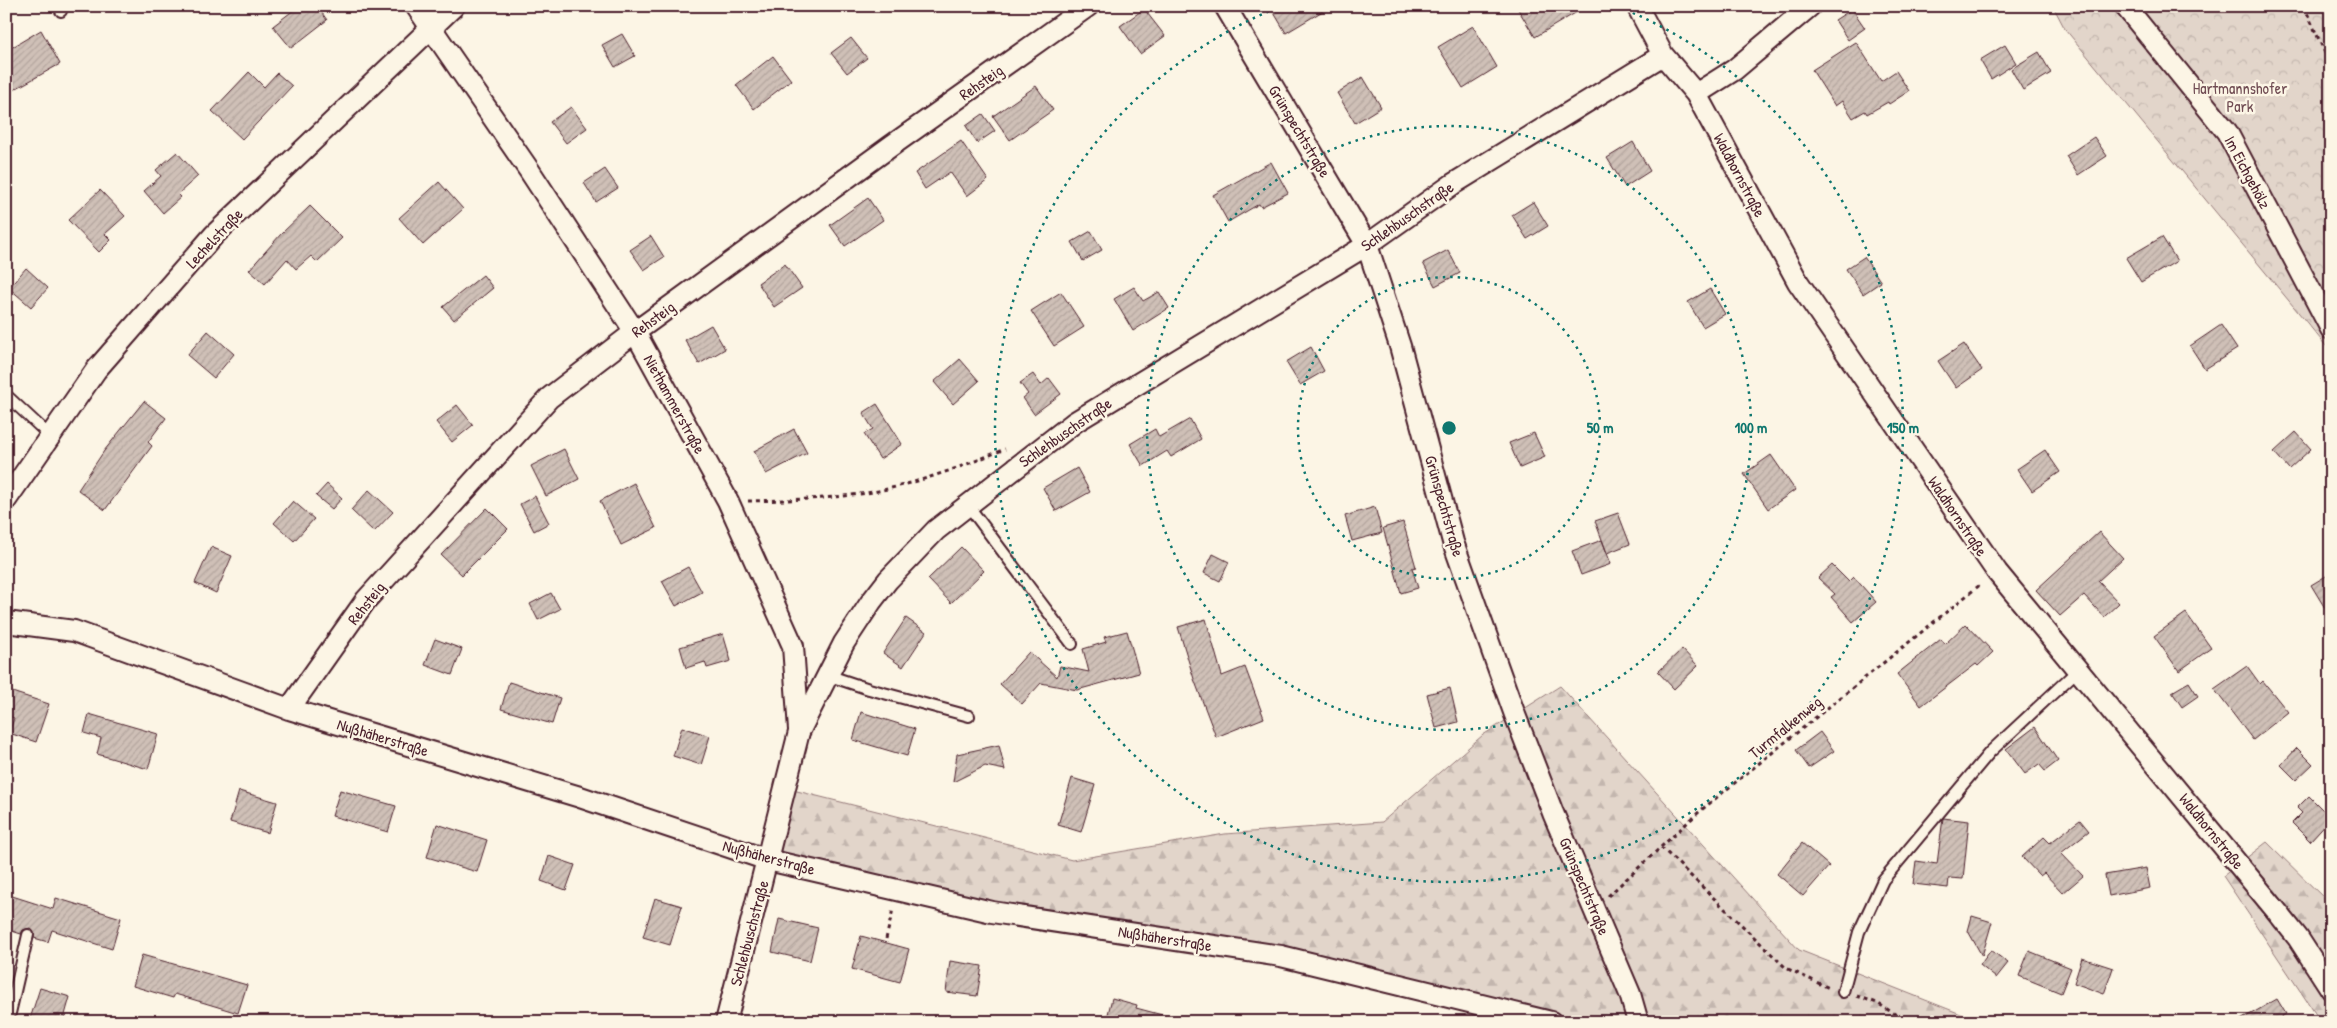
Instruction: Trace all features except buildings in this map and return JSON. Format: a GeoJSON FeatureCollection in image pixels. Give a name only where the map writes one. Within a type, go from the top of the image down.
{"type":"FeatureCollection","features":[{"type":"Feature","properties":{"kind":"street","name":"Niethammerstraße"},"geometry":{"type":"LineString","coordinates":[[416,6],[432,26],[635,332],[728,501],[793,646],[799,732]]}},
{"type":"Feature","properties":{"kind":"street","name":"Lechelstraße"},"geometry":{"type":"LineString","coordinates":[[6,500],[96,370],[214,234],[454,6]]}},
{"type":"Feature","properties":{"kind":"street","name":"Rehsteig"},"geometry":{"type":"LineString","coordinates":[[289,709],[366,600],[487,464],[549,398],[635,332],[1088,6]]}},
{"type":"Feature","properties":{"kind":"street","name":"Grünspechtstraße"},"geometry":{"type":"LineString","coordinates":[[1225,6],[1367,245],[1400,346],[1453,542],[1553,813],[1630,994],[1638,1022]]}},
{"type":"Feature","properties":{"kind":"street","name":"Waldhornstraße"},"geometry":{"type":"LineString","coordinates":[[1637,6],[1663,55],[1696,94],[1798,282],[1997,572],[2298,938],[2331,989]]}},
{"type":"Feature","properties":{"kind":"street"},"geometry":{"type":"LineString","coordinates":[[1696,94],[1734,70],[1810,6]]}},
{"type":"Feature","properties":{"kind":"street","name":"Im Eichgehölz"},"geometry":{"type":"LineString","coordinates":[[2125,6],[2227,132],[2331,329]]}},
{"type":"Feature","properties":{"kind":"street","name":"Schlehbuschstraße"},"geometry":{"type":"LineString","coordinates":[[726,1022],[799,732],[844,644],[888,580],[936,530],[967,504],[1075,422],[1367,245],[1453,184],[1663,55]]}},
{"type":"Feature","properties":{"kind":"street"},"geometry":{"type":"LineString","coordinates":[[6,607],[15,623]]}},
{"type":"Feature","properties":{"kind":"street","name":"Nußhäherstraße"},"geometry":{"type":"LineString","coordinates":[[15,623],[74,631],[289,709],[580,796],[768,860],[992,912],[1281,956],[1551,1022]]}},
{"type":"Feature","properties":{"kind":"lane"},"geometry":{"type":"LineString","coordinates":[[6,395],[50,436]]}},
{"type":"Feature","properties":{"kind":"lane"},"geometry":{"type":"LineString","coordinates":[[967,504],[1072,644]]}},
{"type":"Feature","properties":{"kind":"lane"},"geometry":{"type":"LineString","coordinates":[[1843,992],[1859,932],[1883,880],[1990,752],[2078,670]]}},
{"type":"Feature","properties":{"kind":"lane"},"geometry":{"type":"LineString","coordinates":[[827,675],[869,689],[969,716]]}},
{"type":"Feature","properties":{"kind":"lane"},"geometry":{"type":"LineString","coordinates":[[8,1022],[28,935]]}},
{"type":"Feature","properties":{"kind":"path"},"geometry":{"type":"LineString","coordinates":[[2304,6],[2329,62],[2331,62]]}},
{"type":"Feature","properties":{"kind":"path"},"geometry":{"type":"LineString","coordinates":[[728,501],[794,500],[878,491],[931,477],[1012,447]]}},
{"type":"Feature","properties":{"kind":"path","name":"Turmfalkenweg"},"geometry":{"type":"LineString","coordinates":[[1595,908],[1700,811],[1997,572]]}},
{"type":"Feature","properties":{"kind":"path"},"geometry":{"type":"LineString","coordinates":[[1661,847],[1786,968],[1819,984],[1877,1003],[1908,1022]]}},
{"type":"Feature","properties":{"kind":"path"},"geometry":{"type":"LineString","coordinates":[[886,939],[891,915]]}},
{"type":"Feature","properties":{"kind":"green space","name":"Hartmannshofer Park"},"geometry":{"type":"Polygon","coordinates":[[[2053,6],[2331,6],[2331,352],[2065,29],[2053,6]]]}},
{"type":"Feature","properties":{"kind":"green space"},"geometry":{"type":"Polygon","coordinates":[[[1560,686],[1799,950],[1981,1022],[1551,1022],[768,860],[785,788],[1072,860],[1225,834],[1382,822],[1483,735],[1560,686]]]}},
{"type":"Feature","properties":{"kind":"green space"},"geometry":{"type":"Polygon","coordinates":[[[2267,842],[2331,905],[2331,1022],[2321,1022],[2223,876],[2267,842]]]}}]}
